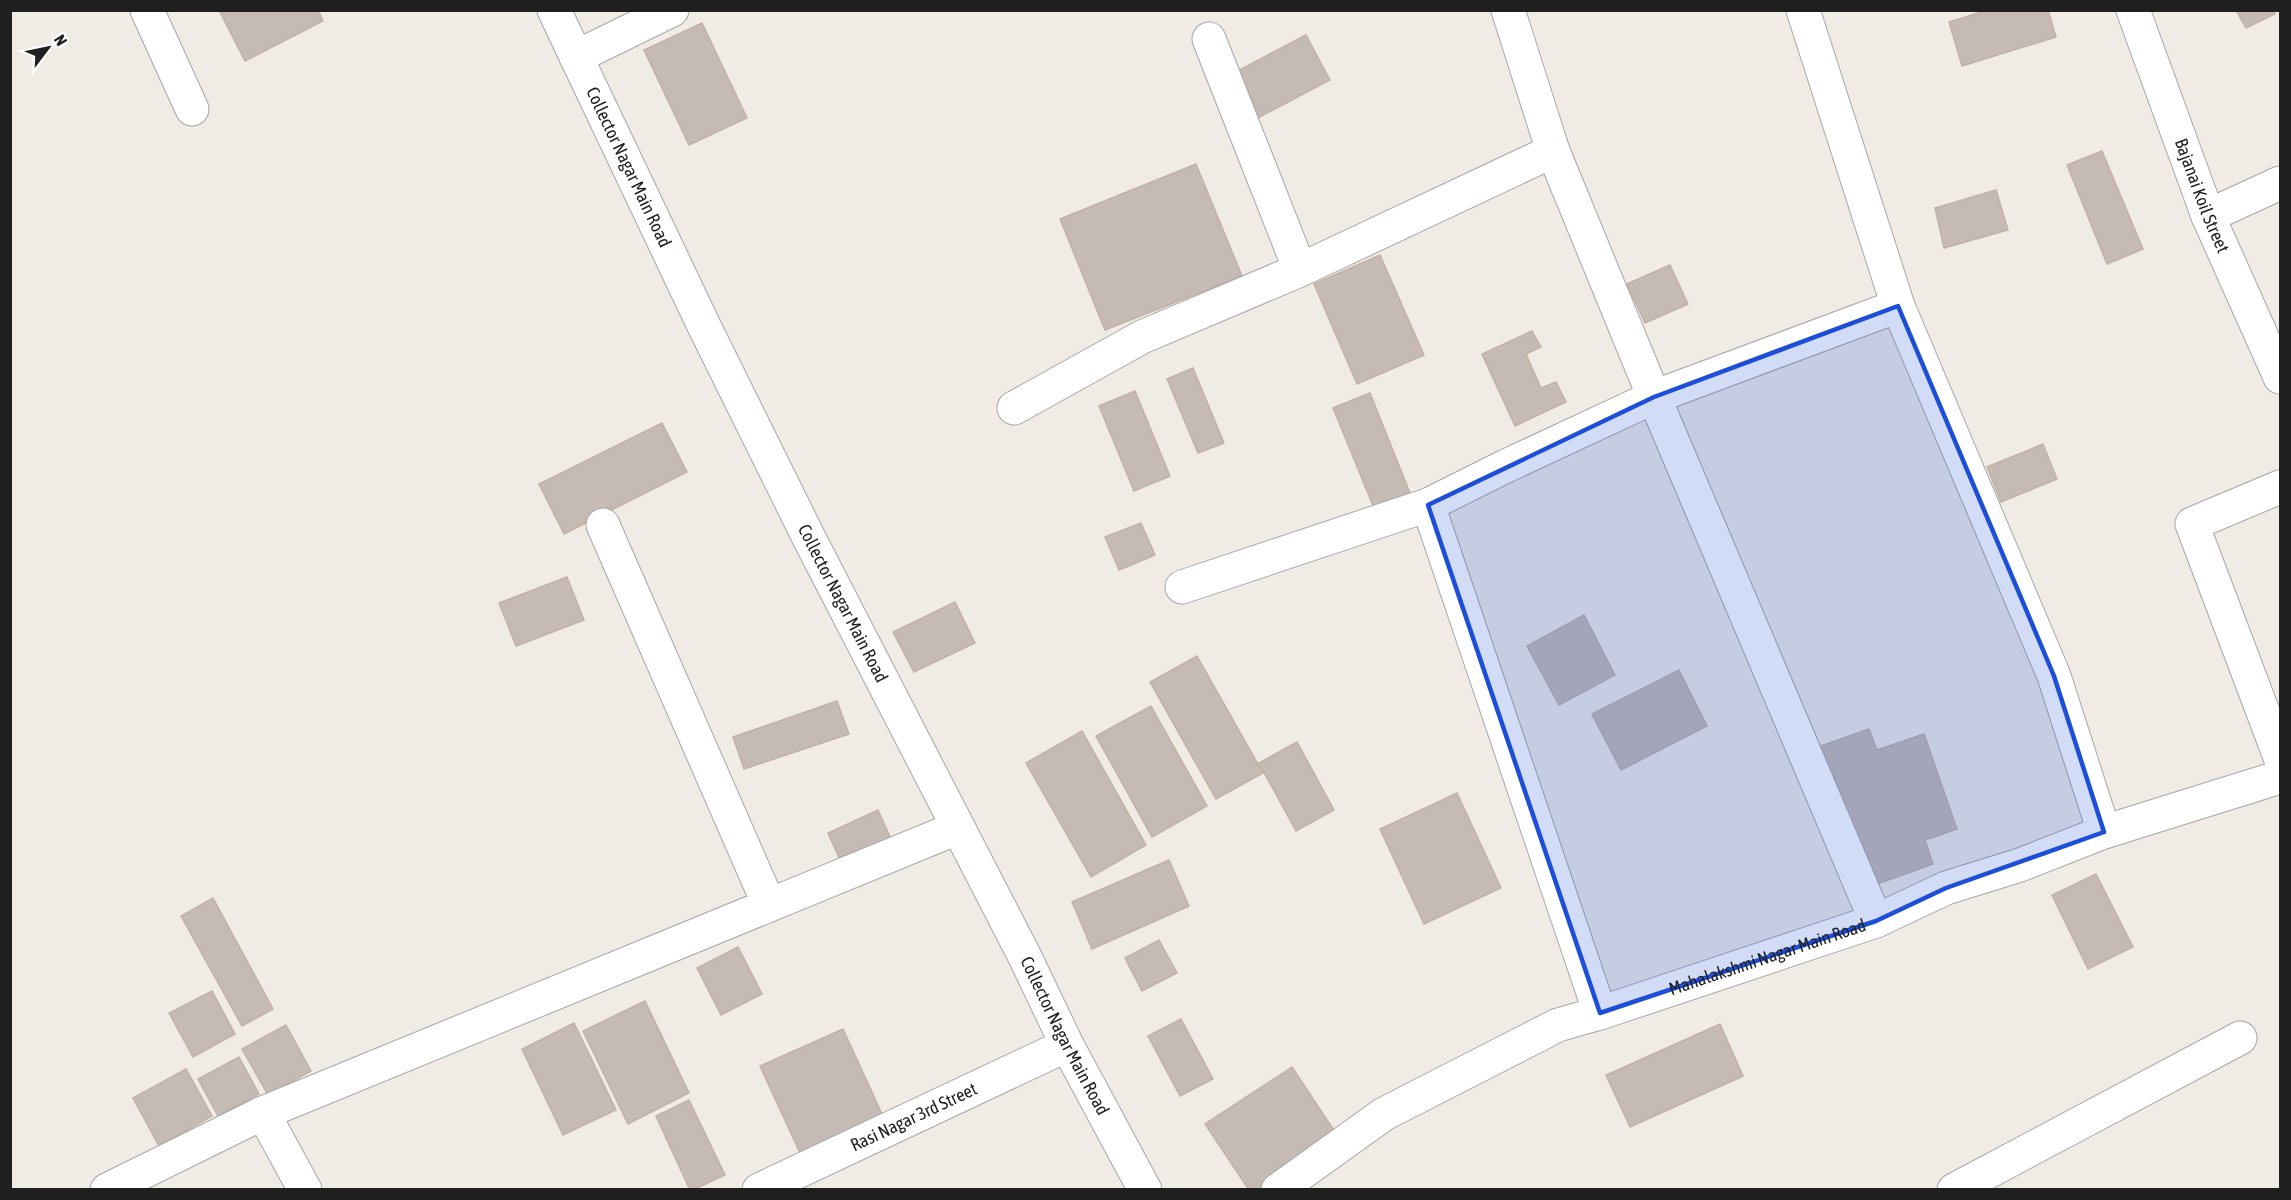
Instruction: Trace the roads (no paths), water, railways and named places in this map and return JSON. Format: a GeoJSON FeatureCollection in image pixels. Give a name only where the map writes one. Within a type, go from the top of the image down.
{"type":"FeatureCollection","features":[{"type":"Feature","properties":{"kind":"street"},"geometry":{"type":"LineString","coordinates":[[147,10],[192,109]]}},
{"type":"Feature","properties":{"kind":"street","name":"Collector Nagar Main Road"},"geometry":{"type":"LineString","coordinates":[[554,10],[709,336],[809,538],[1025,957],[1067,1045],[1145,1190]]}},
{"type":"Feature","properties":{"kind":"street"},"geometry":{"type":"LineString","coordinates":[[576,57],[672,10]]}},
{"type":"Feature","properties":{"kind":"street"},"geometry":{"type":"LineString","coordinates":[[1508,10],[1553,151],[1654,397],[1876,921]]}},
{"type":"Feature","properties":{"kind":"street"},"geometry":{"type":"LineString","coordinates":[[1803,10],[1898,306],[2054,676],[2104,832]]}},
{"type":"Feature","properties":{"kind":"street","name":"Bajanai Koil Street"},"geometry":{"type":"LineString","coordinates":[[2133,10],[2208,216],[2280,376]]}},
{"type":"Feature","properties":{"kind":"street"},"geometry":{"type":"LineString","coordinates":[[1209,39],[1300,270]]}},
{"type":"Feature","properties":{"kind":"street"},"geometry":{"type":"LineString","coordinates":[[1014,408],[1142,337],[1300,270],[1553,151]]}},
{"type":"Feature","properties":{"kind":"street"},"geometry":{"type":"LineString","coordinates":[[2208,216],[2280,183]]}},
{"type":"Feature","properties":{"kind":"street"},"geometry":{"type":"LineString","coordinates":[[1182,587],[1428,505],[1654,397],[1898,306]]}},
{"type":"Feature","properties":{"kind":"street"},"geometry":{"type":"LineString","coordinates":[[2280,487],[2192,524],[2280,757]]}},
{"type":"Feature","properties":{"kind":"street"},"geometry":{"type":"LineString","coordinates":[[1428,505],[1600,1013]]}},
{"type":"Feature","properties":{"kind":"street"},"geometry":{"type":"LineString","coordinates":[[603,525],[769,905]]}},
{"type":"Feature","properties":{"kind":"street","name":"Mahalakshmi Nagar Main Road"},"geometry":{"type":"LineString","coordinates":[[1278,1190],[1384,1114],[1558,1025],[1876,921],[1946,888],[2020,865],[2104,832],[2280,777]]}},
{"type":"Feature","properties":{"kind":"street"},"geometry":{"type":"LineString","coordinates":[[107,1190],[263,1113],[957,828]]}},
{"type":"Feature","properties":{"kind":"street"},"geometry":{"type":"LineString","coordinates":[[1954,1190],[2240,1038]]}},
{"type":"Feature","properties":{"kind":"street","name":"Rasi Nagar 3rd Street"},"geometry":{"type":"LineString","coordinates":[[759,1190],[1067,1045]]}},
{"type":"Feature","properties":{"kind":"street"},"geometry":{"type":"LineString","coordinates":[[263,1113],[305,1190]]}}]}
